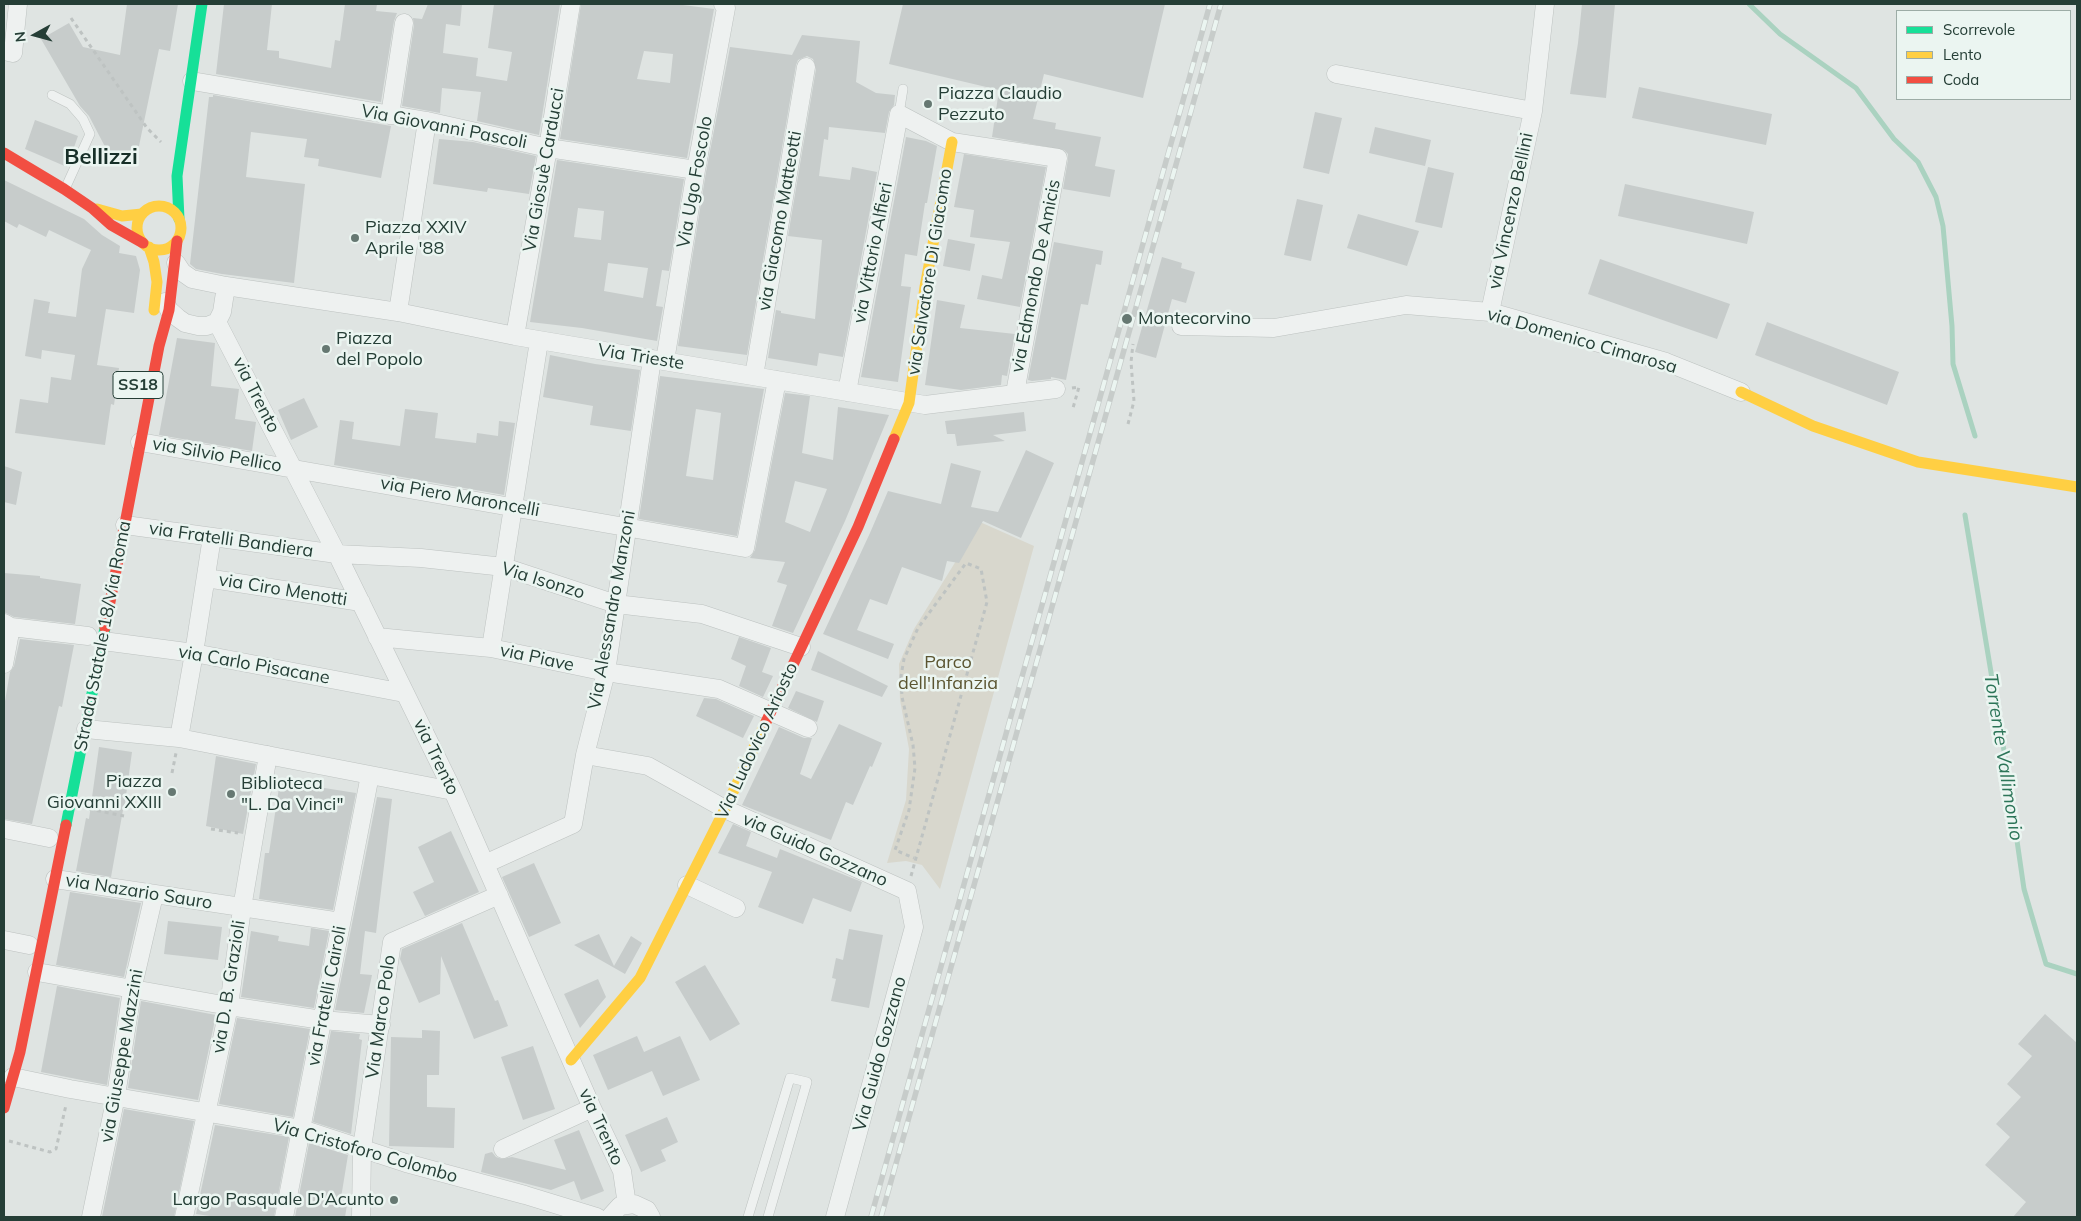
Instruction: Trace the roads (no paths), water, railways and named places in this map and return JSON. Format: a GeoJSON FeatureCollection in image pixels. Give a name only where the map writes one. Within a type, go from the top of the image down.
{"type":"FeatureCollection","features":[{"type":"Feature","properties":{"kind":"main road"},"geometry":{"type":"LineString","coordinates":[[4,153],[64,189],[92,208],[111,225],[146,245],[164,249],[177,241],[180,234],[177,176],[202,4]]}},
{"type":"Feature","properties":{"kind":"main road","name":"via Salvatore Di Giacomo"},"geometry":{"type":"LineString","coordinates":[[909,403],[925,287],[952,142]]}},
{"type":"Feature","properties":{"kind":"main road"},"geometry":{"type":"LineString","coordinates":[[151,324],[157,282],[154,262],[137,229],[138,221],[142,214],[154,206],[177,176]]}},
{"type":"Feature","properties":{"kind":"main road"},"geometry":{"type":"LineString","coordinates":[[154,206],[169,208],[179,219]]}},
{"type":"Feature","properties":{"kind":"main road"},"geometry":{"type":"LineString","coordinates":[[92,208],[122,216],[142,214]]}},
{"type":"Feature","properties":{"kind":"main road","name":"Strada Statale 18/Via Roma"},"geometry":{"type":"LineString","coordinates":[[8,1075],[37,972],[86,729],[92,638],[125,525],[140,442],[169,310],[176,263],[177,241]]}},
{"type":"Feature","properties":{"kind":"main road"},"geometry":{"type":"LineString","coordinates":[[1741,392],[1813,426],[1910,459],[2013,478],[2077,487]]}},
{"type":"Feature","properties":{"kind":"main road","name":"Via Ludovico Ariosto"},"geometry":{"type":"LineString","coordinates":[[571,1060],[640,978],[725,809],[858,528],[909,403]]}},
{"type":"Feature","properties":{"kind":"main road","name":"Strada Statale 18/Via Roma"},"geometry":{"type":"LineString","coordinates":[[4,1108],[22,983]]}},
{"type":"Feature","properties":{"kind":"street"},"geometry":{"type":"LineString","coordinates":[[4,50],[13,53],[18,4]]}},
{"type":"Feature","properties":{"kind":"street","name":"Via Giosuè Carducci"},"geometry":{"type":"LineString","coordinates":[[515,336],[571,4]]}},
{"type":"Feature","properties":{"kind":"street","name":"Via Ugo Foscolo"},"geometry":{"type":"LineString","coordinates":[[658,360],[726,8],[723,4]]}},
{"type":"Feature","properties":{"kind":"street","name":"via Vincenzo Bellini"},"geometry":{"type":"LineString","coordinates":[[1490,312],[1533,111],[1545,4]]}},
{"type":"Feature","properties":{"kind":"street"},"geometry":{"type":"LineString","coordinates":[[390,115],[404,23]]}},
{"type":"Feature","properties":{"kind":"street","name":"via Giacomo Matteotti"},"geometry":{"type":"LineString","coordinates":[[754,376],[806,67]]}},
{"type":"Feature","properties":{"kind":"street","name":"via Vincenzo Bellini"},"geometry":{"type":"LineString","coordinates":[[1336,74],[1533,111]]}},
{"type":"Feature","properties":{"kind":"street","name":"Via Giovanni Pascoli"},"geometry":{"type":"LineString","coordinates":[[192,81],[426,120],[548,148],[696,170]]}},
{"type":"Feature","properties":{"kind":"street"},"geometry":{"type":"LineString","coordinates":[[899,114],[952,142]]}},
{"type":"Feature","properties":{"kind":"street","name":"via Vittorio Alfieri"},"geometry":{"type":"LineString","coordinates":[[846,392],[899,114]]}},
{"type":"Feature","properties":{"kind":"street"},"geometry":{"type":"LineString","coordinates":[[398,312],[426,120]]}},
{"type":"Feature","properties":{"kind":"street","name":"via Edmondo De Amicis"},"geometry":{"type":"LineString","coordinates":[[952,142],[1058,158],[1015,393]]}},
{"type":"Feature","properties":{"kind":"street","name":"Via Trieste"},"geometry":{"type":"LineString","coordinates":[[176,263],[182,272],[192,279],[226,286],[398,312],[515,336],[925,406],[1056,389]]}},
{"type":"Feature","properties":{"kind":"street"},"geometry":{"type":"LineString","coordinates":[[157,282],[169,310],[185,323],[207,326],[217,322],[224,304],[226,286]]}},
{"type":"Feature","properties":{"kind":"street","name":"via Domenico Cimarosa"},"geometry":{"type":"LineString","coordinates":[[1181,326],[1274,328],[1406,305],[1490,312],[1666,362],[1741,392]]}},
{"type":"Feature","properties":{"kind":"street","name":"via Trento"},"geometry":{"type":"LineString","coordinates":[[217,322],[338,554],[453,791],[592,1108],[622,1171],[627,1204]]}},
{"type":"Feature","properties":{"kind":"street"},"geometry":{"type":"LineString","coordinates":[[491,648],[539,340]]}},
{"type":"Feature","properties":{"kind":"street","name":"Via Alessandro Manzoni"},"geometry":{"type":"LineString","coordinates":[[485,864],[573,824],[584,755],[606,672],[626,527],[658,360]]}},
{"type":"Feature","properties":{"kind":"street","name":"via Piero Maroncelli"},"geometry":{"type":"LineString","coordinates":[[294,469],[745,548],[777,380]]}},
{"type":"Feature","properties":{"kind":"street","name":"via Silvio Pellico"},"geometry":{"type":"LineString","coordinates":[[140,442],[294,469]]}},
{"type":"Feature","properties":{"kind":"street","name":"via Fratelli Bandiera"},"geometry":{"type":"LineString","coordinates":[[125,525],[338,554]]}},
{"type":"Feature","properties":{"kind":"street"},"geometry":{"type":"LineString","coordinates":[[179,738],[212,537]]}},
{"type":"Feature","properties":{"kind":"street","name":"Via Isonzo"},"geometry":{"type":"LineString","coordinates":[[338,554],[421,558],[504,567],[616,604],[702,614],[801,647]]}},
{"type":"Feature","properties":{"kind":"street","name":"via Ciro Menotti"},"geometry":{"type":"LineString","coordinates":[[206,578],[361,602]]}},
{"type":"Feature","properties":{"kind":"street"},"geometry":{"type":"LineString","coordinates":[[4,664],[8,625]]}},
{"type":"Feature","properties":{"kind":"street","name":"via Carlo Pisacane"},"geometry":{"type":"LineString","coordinates":[[8,625],[194,653],[404,693]]}},
{"type":"Feature","properties":{"kind":"street","name":"via Piave"},"geometry":{"type":"LineString","coordinates":[[377,637],[491,648],[606,672],[719,689],[770,713],[808,728]]}},
{"type":"Feature","properties":{"kind":"street"},"geometry":{"type":"LineString","coordinates":[[86,729],[179,738],[453,791]]}},
{"type":"Feature","properties":{"kind":"street","name":"via D. B. Grazioli"},"geometry":{"type":"LineString","coordinates":[[184,1217],[229,1006],[242,908],[268,755]]}},
{"type":"Feature","properties":{"kind":"street","name":"via Guido Gozzano"},"geometry":{"type":"LineString","coordinates":[[584,755],[648,766],[725,809],[907,891]]}},
{"type":"Feature","properties":{"kind":"street","name":"via Fratelli Cairoli"},"geometry":{"type":"LineString","coordinates":[[284,1217],[370,775]]}},
{"type":"Feature","properties":{"kind":"street"},"geometry":{"type":"LineString","coordinates":[[4,829],[49,837]]}},
{"type":"Feature","properties":{"kind":"street","name":"via Nazario Sauro"},"geometry":{"type":"LineString","coordinates":[[55,880],[341,922]]}},
{"type":"Feature","properties":{"kind":"street"},"geometry":{"type":"LineString","coordinates":[[687,885],[736,908]]}},
{"type":"Feature","properties":{"kind":"street","name":"Via Guido Gozzano"},"geometry":{"type":"LineString","coordinates":[[835,1217],[914,927],[907,891]]}},
{"type":"Feature","properties":{"kind":"street","name":"via Giuseppe Mazzini"},"geometry":{"type":"LineString","coordinates":[[91,1217],[116,1096],[132,990],[154,895]]}},
{"type":"Feature","properties":{"kind":"street","name":"Via Marco Polo"},"geometry":{"type":"LineString","coordinates":[[361,1217],[362,1148],[392,942],[499,895]]}},
{"type":"Feature","properties":{"kind":"street"},"geometry":{"type":"LineString","coordinates":[[4,940],[29,945]]}},
{"type":"Feature","properties":{"kind":"street"},"geometry":{"type":"LineString","coordinates":[[37,972],[229,1006],[322,1020],[381,1025]]}},
{"type":"Feature","properties":{"kind":"street","name":"Via Cristoforo Colombo"},"geometry":{"type":"LineString","coordinates":[[8,1075],[70,1089],[302,1129],[406,1163],[525,1195],[597,1217]]}},
{"type":"Feature","properties":{"kind":"street"},"geometry":{"type":"LineString","coordinates":[[503,1149],[592,1108]]}},
{"type":"Feature","properties":{"kind":"street"},"geometry":{"type":"LineString","coordinates":[[610,1217],[615,1210],[627,1204],[640,1206],[647,1210],[651,1217]]}},
{"type":"Feature","properties":{"kind":"lane"},"geometry":{"type":"LineString","coordinates":[[899,114],[903,89]]}},
{"type":"Feature","properties":{"kind":"lane"},"geometry":{"type":"LineString","coordinates":[[52,95],[70,104],[82,118],[90,134],[64,189]]}},
{"type":"Feature","properties":{"kind":"lane"},"geometry":{"type":"LineString","coordinates":[[748,1217],[790,1078],[807,1082],[768,1217]]}},
{"type":"Feature","properties":{"kind":"waterway","name":"Torrente Vallimonio"},"geometry":{"type":"LineString","coordinates":[[1749,4],[1780,34],[1856,88],[1894,139],[1918,162],[1936,197],[1943,226],[1952,326],[1953,364],[1975,436]]}},
{"type":"Feature","properties":{"kind":"waterway","name":"Torrente Vallimonio"},"geometry":{"type":"LineString","coordinates":[[1965,515],[2004,751],[2024,889],[2046,964],[2077,974]]}},
{"type":"Feature","properties":{"kind":"railway"},"geometry":{"type":"LineString","coordinates":[[871,1217],[1210,4]]}},
{"type":"Feature","properties":{"kind":"railway"},"geometry":{"type":"LineString","coordinates":[[881,1217],[1221,4]]}},
{"type":"Feature","properties":{"kind":"place","name":"Piazza Claudio Pezzuto"},"geometry":{"type":"Point","coordinates":[928,104]}},
{"type":"Feature","properties":{"kind":"place","name":"Piazza XXIV Aprile '88"},"geometry":{"type":"Point","coordinates":[355,238]}},
{"type":"Feature","properties":{"kind":"place","name":"Montecorvino"},"geometry":{"type":"Point","coordinates":[1127,319]}},
{"type":"Feature","properties":{"kind":"place","name":"Piazza del Popolo"},"geometry":{"type":"Point","coordinates":[326,349]}},
{"type":"Feature","properties":{"kind":"place","name":"Piazza Giovanni XXIII"},"geometry":{"type":"Point","coordinates":[172,792]}},
{"type":"Feature","properties":{"kind":"place","name":"Biblioteca \"L. Da Vinci\""},"geometry":{"type":"Point","coordinates":[231,794]}},
{"type":"Feature","properties":{"kind":"place","name":"Largo Pasquale D'Acunto"},"geometry":{"type":"Point","coordinates":[394,1200]}},
{"type":"Feature","properties":{"kind":"district","name":"Bellizzi"},"geometry":{"type":"Point","coordinates":[101,157]}},
{"type":"Feature","properties":{"kind":"park label","name":"Parco dell'Infanzia"},"geometry":{"type":"Point","coordinates":[948,673]}}]}
